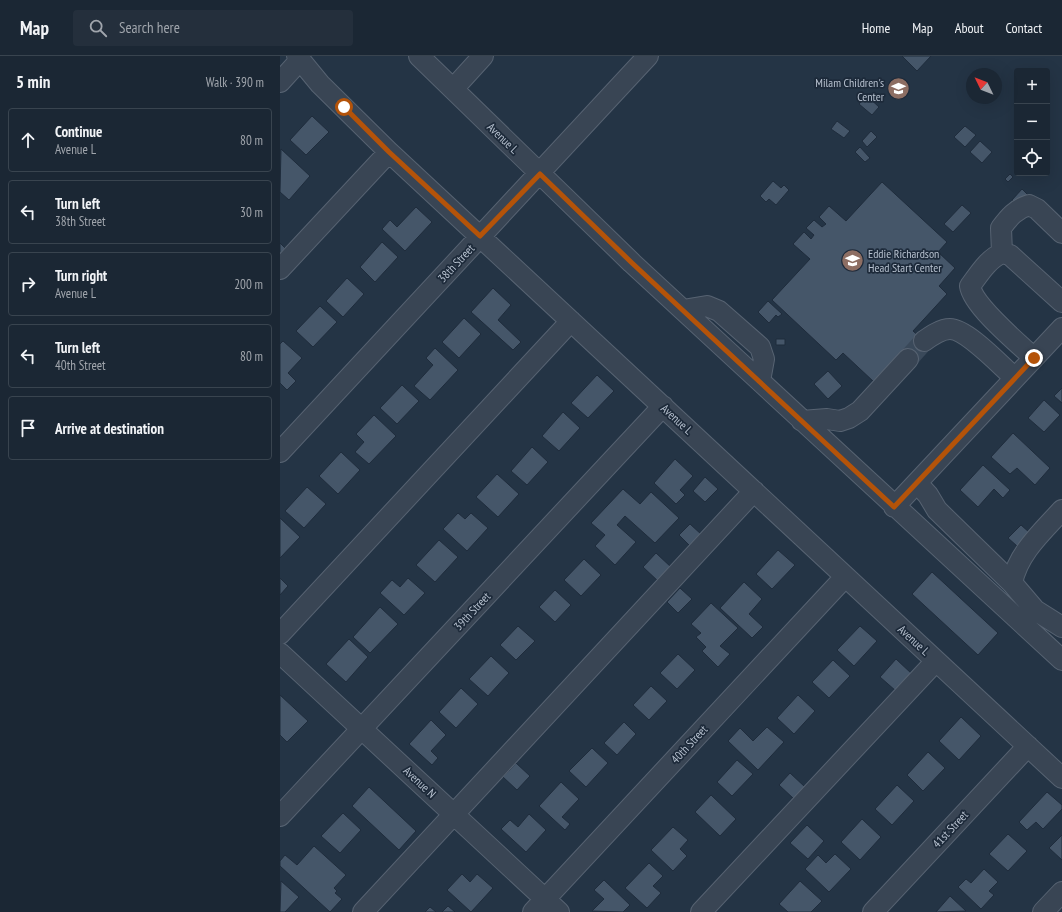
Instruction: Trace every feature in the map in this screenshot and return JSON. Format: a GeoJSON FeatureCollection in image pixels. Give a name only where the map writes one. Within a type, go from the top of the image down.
{"type":"FeatureCollection","features":[{"type":"Feature","properties":{"kind":"street","name":"Avenue L"},"geometry":{"type":"LineString","coordinates":[[419,56],[683,310],[894,507],[1062,660]]}},
{"type":"Feature","properties":{"kind":"street"},"geometry":{"type":"LineString","coordinates":[[453,89],[483,56]]}},
{"type":"Feature","properties":{"kind":"street","name":"38th Street"},"geometry":{"type":"LineString","coordinates":[[280,452],[480,236],[540,174],[648,56]]}},
{"type":"Feature","properties":{"kind":"street","name":"Avenue L"},"geometry":{"type":"LineString","coordinates":[[299,58],[320,84],[389,152],[1062,778]]}},
{"type":"Feature","properties":{"kind":"street"},"geometry":{"type":"LineString","coordinates":[[280,82],[299,58]]}},
{"type":"Feature","properties":{"kind":"street"},"geometry":{"type":"LineString","coordinates":[[280,269],[389,152]]}},
{"type":"Feature","properties":{"kind":"street"},"geometry":{"type":"LineString","coordinates":[[1002,253],[1001,228],[1015,212],[1023,207],[1029,205],[1037,209],[1062,232]]}},
{"type":"Feature","properties":{"kind":"street"},"geometry":{"type":"LineString","coordinates":[[1034,358],[991,318],[971,293],[970,286],[980,272],[996,256],[1002,253],[1010,255],[1062,302]]}},
{"type":"Feature","properties":{"kind":"street"},"geometry":{"type":"LineString","coordinates":[[280,634],[571,321]]}},
{"type":"Feature","properties":{"kind":"street"},"geometry":{"type":"LineString","coordinates":[[894,507],[1062,328]]}},
{"type":"Feature","properties":{"kind":"street"},"geometry":{"type":"LineString","coordinates":[[924,341],[935,334],[950,329],[962,334],[981,347],[1015,378]]}},
{"type":"Feature","properties":{"kind":"street"},"geometry":{"type":"LineString","coordinates":[[802,421],[827,419],[840,421],[849,418],[860,411],[908,358]]}},
{"type":"Feature","properties":{"kind":"street","name":"39th Street"},"geometry":{"type":"LineString","coordinates":[[280,816],[663,406]]}},
{"type":"Feature","properties":{"kind":"street"},"geometry":{"type":"LineString","coordinates":[[917,483],[928,495],[937,510],[1012,583],[1035,610],[1062,627]]}},
{"type":"Feature","properties":{"kind":"street"},"geometry":{"type":"LineString","coordinates":[[363,912],[453,813],[754,491]]}},
{"type":"Feature","properties":{"kind":"street"},"geometry":{"type":"LineString","coordinates":[[1012,583],[1015,569],[1024,553],[1062,510]]}},
{"type":"Feature","properties":{"kind":"street","name":"40th Street"},"geometry":{"type":"LineString","coordinates":[[546,908],[845,576]]}},
{"type":"Feature","properties":{"kind":"street","name":"Avenue N"},"geometry":{"type":"LineString","coordinates":[[280,653],[453,813],[546,908]]}},
{"type":"Feature","properties":{"kind":"street"},"geometry":{"type":"LineString","coordinates":[[701,912],[936,660]]}},
{"type":"Feature","properties":{"kind":"street","name":"41st Street"},"geometry":{"type":"LineString","coordinates":[[873,912],[1028,746]]}},
{"type":"Feature","properties":{"kind":"street"},"geometry":{"type":"LineString","coordinates":[[1043,912],[1062,892]]}},
{"type":"Feature","properties":{"kind":"building"},"geometry":{"type":"Polygon","coordinates":[[[902,56],[931,56],[917,71],[902,56]]]}},
{"type":"Feature","properties":{"kind":"building"},"geometry":{"type":"Polygon","coordinates":[[[867,96],[879,107],[872,115],[859,104],[867,96]]]}},
{"type":"Feature","properties":{"kind":"building"},"geometry":{"type":"Polygon","coordinates":[[[312,116],[329,132],[306,155],[290,140],[312,116]]]}},
{"type":"Feature","properties":{"kind":"building"},"geometry":{"type":"Polygon","coordinates":[[[837,121],[850,131],[844,138],[831,129],[837,121]]]}},
{"type":"Feature","properties":{"kind":"building"},"geometry":{"type":"Polygon","coordinates":[[[965,126],[976,135],[965,147],[954,137],[965,126]]]}},
{"type":"Feature","properties":{"kind":"building"},"geometry":{"type":"Polygon","coordinates":[[[871,131],[877,137],[867,147],[862,141],[871,131]]]}},
{"type":"Feature","properties":{"kind":"building"},"geometry":{"type":"Polygon","coordinates":[[[980,141],[992,152],[982,163],[970,152],[980,141]]]}},
{"type":"Feature","properties":{"kind":"building"},"geometry":{"type":"Polygon","coordinates":[[[860,147],[870,158],[865,162],[855,152],[860,147]]]}},
{"type":"Feature","properties":{"kind":"building"},"geometry":{"type":"Polygon","coordinates":[[[281,149],[310,176],[289,200],[280,192],[281,149]]]}},
{"type":"Feature","properties":{"kind":"building"},"geometry":{"type":"Polygon","coordinates":[[[1010,174],[1013,177],[1008,182],[1005,179],[1010,174]]]}},
{"type":"Feature","properties":{"kind":"building"},"geometry":{"type":"Polygon","coordinates":[[[773,181],[781,188],[784,185],[789,190],[776,205],[769,199],[766,202],[760,196],[773,181]]]}},
{"type":"Feature","properties":{"kind":"building"},"geometry":{"type":"Polygon","coordinates":[[[882,182],[947,242],[938,252],[955,268],[939,286],[947,294],[913,331],[931,347],[915,365],[874,382],[843,353],[836,360],[772,300],[810,259],[793,244],[804,232],[811,239],[814,235],[806,228],[814,220],[822,227],[826,224],[819,217],[829,206],[846,221],[882,182]]]}},
{"type":"Feature","properties":{"kind":"building"},"geometry":{"type":"Polygon","coordinates":[[[1022,189],[1028,195],[1018,206],[1012,200],[1022,189]]]}},
{"type":"Feature","properties":{"kind":"building"},"geometry":{"type":"Polygon","coordinates":[[[962,205],[971,213],[953,232],[944,224],[962,205]]]}},
{"type":"Feature","properties":{"kind":"building"},"geometry":{"type":"Polygon","coordinates":[[[416,207],[432,222],[405,251],[382,229],[390,220],[397,227],[416,207]]]}},
{"type":"Feature","properties":{"kind":"building"},"geometry":{"type":"Polygon","coordinates":[[[382,242],[398,257],[375,282],[360,267],[382,242]]]}},
{"type":"Feature","properties":{"kind":"building"},"geometry":{"type":"Polygon","coordinates":[[[280,243],[285,248],[280,254],[280,243]]]}},
{"type":"Feature","properties":{"kind":"building"},"geometry":{"type":"Polygon","coordinates":[[[347,278],[364,294],[343,317],[326,301],[347,278]]]}},
{"type":"Feature","properties":{"kind":"building"},"geometry":{"type":"Polygon","coordinates":[[[493,288],[511,305],[498,320],[521,342],[513,350],[471,312],[493,288]]]}},
{"type":"Feature","properties":{"kind":"building"},"geometry":{"type":"Polygon","coordinates":[[[768,301],[782,314],[778,317],[776,315],[769,323],[758,312],[768,301]]]}},
{"type":"Feature","properties":{"kind":"building"},"geometry":{"type":"Polygon","coordinates":[[[320,306],[337,322],[313,347],[296,331],[320,306]]]}},
{"type":"Feature","properties":{"kind":"building"},"geometry":{"type":"Polygon","coordinates":[[[464,318],[481,334],[459,358],[442,342],[464,318]]]}},
{"type":"Feature","properties":{"kind":"building"},"geometry":{"type":"Polygon","coordinates":[[[776,339],[785,339],[785,345],[776,345],[776,339]]]}},
{"type":"Feature","properties":{"kind":"building"},"geometry":{"type":"Polygon","coordinates":[[[283,341],[302,358],[288,373],[296,381],[287,390],[280,383],[280,344],[283,341]]]}},
{"type":"Feature","properties":{"kind":"building"},"geometry":{"type":"Polygon","coordinates":[[[435,348],[458,370],[430,400],[414,386],[433,365],[426,358],[435,348]]]}},
{"type":"Feature","properties":{"kind":"building"},"geometry":{"type":"Polygon","coordinates":[[[828,371],[842,386],[828,399],[814,384],[828,371]]]}},
{"type":"Feature","properties":{"kind":"building"},"geometry":{"type":"Polygon","coordinates":[[[597,375],[614,391],[588,418],[571,403],[597,375]]]}},
{"type":"Feature","properties":{"kind":"building"},"geometry":{"type":"Polygon","coordinates":[[[402,385],[419,401],[397,424],[380,408],[402,385]]]}},
{"type":"Feature","properties":{"kind":"building"},"geometry":{"type":"Polygon","coordinates":[[[1062,388],[1062,403],[1054,396],[1062,388]]]}},
{"type":"Feature","properties":{"kind":"building"},"geometry":{"type":"Polygon","coordinates":[[[1044,400],[1060,415],[1044,432],[1028,418],[1044,400]]]}},
{"type":"Feature","properties":{"kind":"building"},"geometry":{"type":"Polygon","coordinates":[[[563,412],[580,428],[559,451],[542,436],[563,412]]]}},
{"type":"Feature","properties":{"kind":"building"},"geometry":{"type":"Polygon","coordinates":[[[374,415],[396,436],[369,464],[355,452],[364,442],[356,434],[374,415]]]}},
{"type":"Feature","properties":{"kind":"building"},"geometry":{"type":"Polygon","coordinates":[[[1013,433],[1050,468],[1035,485],[1017,468],[1010,474],[991,457],[1013,433]]]}},
{"type":"Feature","properties":{"kind":"building"},"geometry":{"type":"Polygon","coordinates":[[[532,447],[548,462],[527,485],[511,471],[532,447]]]}},
{"type":"Feature","properties":{"kind":"building"},"geometry":{"type":"Polygon","coordinates":[[[341,452],[360,470],[338,494],[319,476],[341,452]]]}},
{"type":"Feature","properties":{"kind":"building"},"geometry":{"type":"Polygon","coordinates":[[[675,459],[693,476],[680,490],[685,495],[676,504],[654,483],[675,459]]]}},
{"type":"Feature","properties":{"kind":"building"},"geometry":{"type":"Polygon","coordinates":[[[983,465],[1010,490],[1003,498],[994,489],[978,507],[960,490],[983,465]]]}},
{"type":"Feature","properties":{"kind":"building"},"geometry":{"type":"Polygon","coordinates":[[[497,474],[519,494],[498,517],[476,497],[497,474]]]}},
{"type":"Feature","properties":{"kind":"building"},"geometry":{"type":"Polygon","coordinates":[[[705,477],[718,489],[705,502],[693,491],[705,477]]]}},
{"type":"Feature","properties":{"kind":"building"},"geometry":{"type":"Polygon","coordinates":[[[307,487],[326,504],[304,528],[285,511],[307,487]]]}},
{"type":"Feature","properties":{"kind":"building"},"geometry":{"type":"Polygon","coordinates":[[[623,489],[640,504],[651,492],[679,518],[655,543],[625,516],[617,525],[636,542],[615,565],[595,546],[605,535],[591,523],[623,489]]]}},
{"type":"Feature","properties":{"kind":"building"},"geometry":{"type":"Polygon","coordinates":[[[458,513],[465,519],[471,513],[488,528],[467,551],[443,529],[458,513]]]}},
{"type":"Feature","properties":{"kind":"building"},"geometry":{"type":"Polygon","coordinates":[[[280,518],[300,537],[280,558],[280,518]]]}},
{"type":"Feature","properties":{"kind":"building"},"geometry":{"type":"Polygon","coordinates":[[[690,524],[702,535],[691,547],[679,535],[690,524]]]}},
{"type":"Feature","properties":{"kind":"building"},"geometry":{"type":"Polygon","coordinates":[[[1021,525],[1030,533],[1017,546],[1008,538],[1021,525]]]}},
{"type":"Feature","properties":{"kind":"building"},"geometry":{"type":"Polygon","coordinates":[[[439,540],[458,557],[435,582],[416,565],[439,540]]]}},
{"type":"Feature","properties":{"kind":"building"},"geometry":{"type":"Polygon","coordinates":[[[778,550],[795,565],[772,589],[756,574],[778,550]]]}},
{"type":"Feature","properties":{"kind":"building"},"geometry":{"type":"Polygon","coordinates":[[[656,553],[672,568],[659,582],[643,567],[656,553]]]}},
{"type":"Feature","properties":{"kind":"building"},"geometry":{"type":"Polygon","coordinates":[[[584,559],[601,575],[581,596],[564,580],[584,559]]]}},
{"type":"Feature","properties":{"kind":"building"},"geometry":{"type":"Polygon","coordinates":[[[932,572],[998,633],[978,655],[912,594],[932,572]]]}},
{"type":"Feature","properties":{"kind":"building"},"geometry":{"type":"Polygon","coordinates":[[[280,578],[288,586],[280,595],[280,578]]]}},
{"type":"Feature","properties":{"kind":"building"},"geometry":{"type":"Polygon","coordinates":[[[408,578],[425,593],[404,615],[380,593],[392,580],[400,587],[408,578]]]}},
{"type":"Feature","properties":{"kind":"building"},"geometry":{"type":"Polygon","coordinates":[[[744,582],[762,599],[749,614],[763,627],[752,638],[720,608],[744,582]]]}},
{"type":"Feature","properties":{"kind":"building"},"geometry":{"type":"Polygon","coordinates":[[[680,588],[692,599],[678,613],[667,602],[680,588]]]}},
{"type":"Feature","properties":{"kind":"building"},"geometry":{"type":"Polygon","coordinates":[[[555,590],[571,605],[555,622],[539,607],[555,590]]]}},
{"type":"Feature","properties":{"kind":"building"},"geometry":{"type":"Polygon","coordinates":[[[711,603],[738,628],[720,646],[730,654],[718,667],[702,651],[706,647],[696,637],[701,633],[691,624],[711,603]]]}},
{"type":"Feature","properties":{"kind":"building"},"geometry":{"type":"Polygon","coordinates":[[[380,607],[398,624],[370,653],[353,637],[380,607]]]}},
{"type":"Feature","properties":{"kind":"building"},"geometry":{"type":"Polygon","coordinates":[[[518,626],[535,641],[516,660],[500,645],[518,626]]]}},
{"type":"Feature","properties":{"kind":"building"},"geometry":{"type":"Polygon","coordinates":[[[860,626],[877,641],[854,666],[837,650],[860,626]]]}},
{"type":"Feature","properties":{"kind":"building"},"geometry":{"type":"Polygon","coordinates":[[[349,639],[368,657],[346,682],[326,664],[349,639]]]}},
{"type":"Feature","properties":{"kind":"building"},"geometry":{"type":"Polygon","coordinates":[[[678,654],[695,670],[677,689],[660,673],[678,654]]]}},
{"type":"Feature","properties":{"kind":"building"},"geometry":{"type":"Polygon","coordinates":[[[491,656],[509,673],[488,696],[469,679],[491,656]]]}},
{"type":"Feature","properties":{"kind":"building"},"geometry":{"type":"Polygon","coordinates":[[[896,659],[912,674],[896,691],[880,677],[896,659]]]}},
{"type":"Feature","properties":{"kind":"building"},"geometry":{"type":"Polygon","coordinates":[[[833,660],[850,676],[829,698],[812,682],[833,660]]]}},
{"type":"Feature","properties":{"kind":"building"},"geometry":{"type":"Polygon","coordinates":[[[651,686],[667,701],[649,720],[633,705],[651,686]]]}},
{"type":"Feature","properties":{"kind":"building"},"geometry":{"type":"Polygon","coordinates":[[[461,688],[478,704],[456,728],[439,712],[461,688]]]}},
{"type":"Feature","properties":{"kind":"building"},"geometry":{"type":"Polygon","coordinates":[[[280,695],[308,721],[287,742],[280,735],[280,695]]]}},
{"type":"Feature","properties":{"kind":"building"},"geometry":{"type":"Polygon","coordinates":[[[798,695],[815,711],[794,734],[777,718],[798,695]]]}},
{"type":"Feature","properties":{"kind":"building"},"geometry":{"type":"Polygon","coordinates":[[[961,717],[981,736],[959,760],[939,741],[961,717]]]}},
{"type":"Feature","properties":{"kind":"building"},"geometry":{"type":"Polygon","coordinates":[[[431,720],[446,735],[431,751],[438,758],[432,765],[409,744],[431,720]]]}},
{"type":"Feature","properties":{"kind":"building"},"geometry":{"type":"Polygon","coordinates":[[[624,722],[636,734],[617,755],[604,743],[624,722]]]}},
{"type":"Feature","properties":{"kind":"building"},"geometry":{"type":"Polygon","coordinates":[[[767,727],[784,742],[758,770],[728,741],[740,728],[753,741],[767,727]]]}},
{"type":"Feature","properties":{"kind":"building"},"geometry":{"type":"Polygon","coordinates":[[[592,748],[608,763],[586,787],[569,771],[592,748]]]}},
{"type":"Feature","properties":{"kind":"building"},"geometry":{"type":"Polygon","coordinates":[[[928,752],[945,768],[923,791],[907,775],[928,752]]]}},
{"type":"Feature","properties":{"kind":"building"},"geometry":{"type":"Polygon","coordinates":[[[737,760],[753,774],[732,796],[717,782],[737,760]]]}},
{"type":"Feature","properties":{"kind":"building"},"geometry":{"type":"Polygon","coordinates":[[[516,763],[530,776],[517,790],[503,777],[516,763]]]}},
{"type":"Feature","properties":{"kind":"building"},"geometry":{"type":"Polygon","coordinates":[[[790,773],[805,787],[794,799],[779,785],[790,773]]]}},
{"type":"Feature","properties":{"kind":"building"},"geometry":{"type":"Polygon","coordinates":[[[561,782],[579,799],[562,817],[570,824],[565,830],[539,806],[561,782]]]}},
{"type":"Feature","properties":{"kind":"building"},"geometry":{"type":"Polygon","coordinates":[[[897,785],[914,801],[892,825],[875,809],[897,785]]]}},
{"type":"Feature","properties":{"kind":"building"},"geometry":{"type":"Polygon","coordinates":[[[369,787],[416,831],[399,850],[352,806],[369,787]]]}},
{"type":"Feature","properties":{"kind":"building"},"geometry":{"type":"Polygon","coordinates":[[[1047,792],[1062,805],[1062,809],[1043,829],[1036,822],[1027,830],[1019,822],[1047,792]]]}},
{"type":"Feature","properties":{"kind":"building"},"geometry":{"type":"Polygon","coordinates":[[[711,795],[736,819],[720,836],[695,812],[711,795]]]}},
{"type":"Feature","properties":{"kind":"building"},"geometry":{"type":"Polygon","coordinates":[[[343,813],[361,830],[340,853],[321,836],[343,813]]]}},
{"type":"Feature","properties":{"kind":"building"},"geometry":{"type":"Polygon","coordinates":[[[529,814],[546,830],[526,852],[501,829],[510,820],[518,827],[529,814]]]}},
{"type":"Feature","properties":{"kind":"building"},"geometry":{"type":"Polygon","coordinates":[[[862,819],[881,837],[860,860],[841,842],[862,819]]]}},
{"type":"Feature","properties":{"kind":"building"},"geometry":{"type":"Polygon","coordinates":[[[807,825],[824,841],[808,859],[790,843],[807,825]]]}},
{"type":"Feature","properties":{"kind":"building"},"geometry":{"type":"Polygon","coordinates":[[[673,827],[688,840],[680,849],[687,856],[673,871],[651,850],[673,827]]]}},
{"type":"Feature","properties":{"kind":"building"},"geometry":{"type":"Polygon","coordinates":[[[1008,834],[1027,851],[1008,871],[989,854],[1008,834]]]}},
{"type":"Feature","properties":{"kind":"building"},"geometry":{"type":"Polygon","coordinates":[[[1062,835],[1062,860],[1049,848],[1062,835]]]}},
{"type":"Feature","properties":{"kind":"building"},"geometry":{"type":"Polygon","coordinates":[[[314,846],[346,875],[334,888],[337,891],[335,893],[342,899],[330,912],[280,866],[280,861],[285,855],[297,865],[314,846]]]}},
{"type":"Feature","properties":{"kind":"building"},"geometry":{"type":"Polygon","coordinates":[[[835,854],[851,869],[829,892],[805,869],[818,855],[826,863],[835,854]]]}},
{"type":"Feature","properties":{"kind":"building"},"geometry":{"type":"Polygon","coordinates":[[[649,863],[663,876],[653,886],[661,893],[647,908],[625,888],[649,863]]]}},
{"type":"Feature","properties":{"kind":"building"},"geometry":{"type":"Polygon","coordinates":[[[984,869],[998,882],[989,891],[994,895],[981,909],[958,887],[966,879],[971,883],[984,869]]]}},
{"type":"Feature","properties":{"kind":"building"},"geometry":{"type":"Polygon","coordinates":[[[462,874],[470,882],[477,874],[493,888],[471,912],[447,890],[462,874]]]}},
{"type":"Feature","properties":{"kind":"building"},"geometry":{"type":"Polygon","coordinates":[[[604,880],[630,905],[623,912],[592,911],[604,899],[594,890],[604,880]]]}},
{"type":"Feature","properties":{"kind":"building"},"geometry":{"type":"Polygon","coordinates":[[[281,881],[299,897],[285,912],[280,912],[281,881]]]}},
{"type":"Feature","properties":{"kind":"building"},"geometry":{"type":"Polygon","coordinates":[[[800,881],[822,901],[811,912],[788,912],[779,904],[800,881]]]}},
{"type":"Feature","properties":{"kind":"building"},"geometry":{"type":"Polygon","coordinates":[[[950,896],[966,911],[936,912],[950,896]]]}},
{"type":"Feature","properties":{"kind":"building"},"geometry":{"type":"Polygon","coordinates":[[[448,906],[455,912],[442,912],[448,906]]]}},
{"type":"Feature","properties":{"kind":"building"},"geometry":{"type":"Polygon","coordinates":[[[430,907],[436,912],[425,912],[430,907]]]}},
{"type":"Feature","properties":{"kind":"tunnel"},"geometry":{"type":"LineString","coordinates":[[908,359],[924,341]]}},
{"type":"Feature","properties":{"kind":"place","name":"Milam Children's Center"},"geometry":{"type":"Point","coordinates":[899,89]}},
{"type":"Feature","properties":{"kind":"place","name":"Eddie Richardson Head Start Center"},"geometry":{"type":"Point","coordinates":[852,260]}},
{"type":"Feature","properties":{"kind":"route"},"geometry":{"type":"LineString","coordinates":[[344,107],[389,152],[480,236],[540,174],[632,263],[894,507],[1034,358]]}}]}
